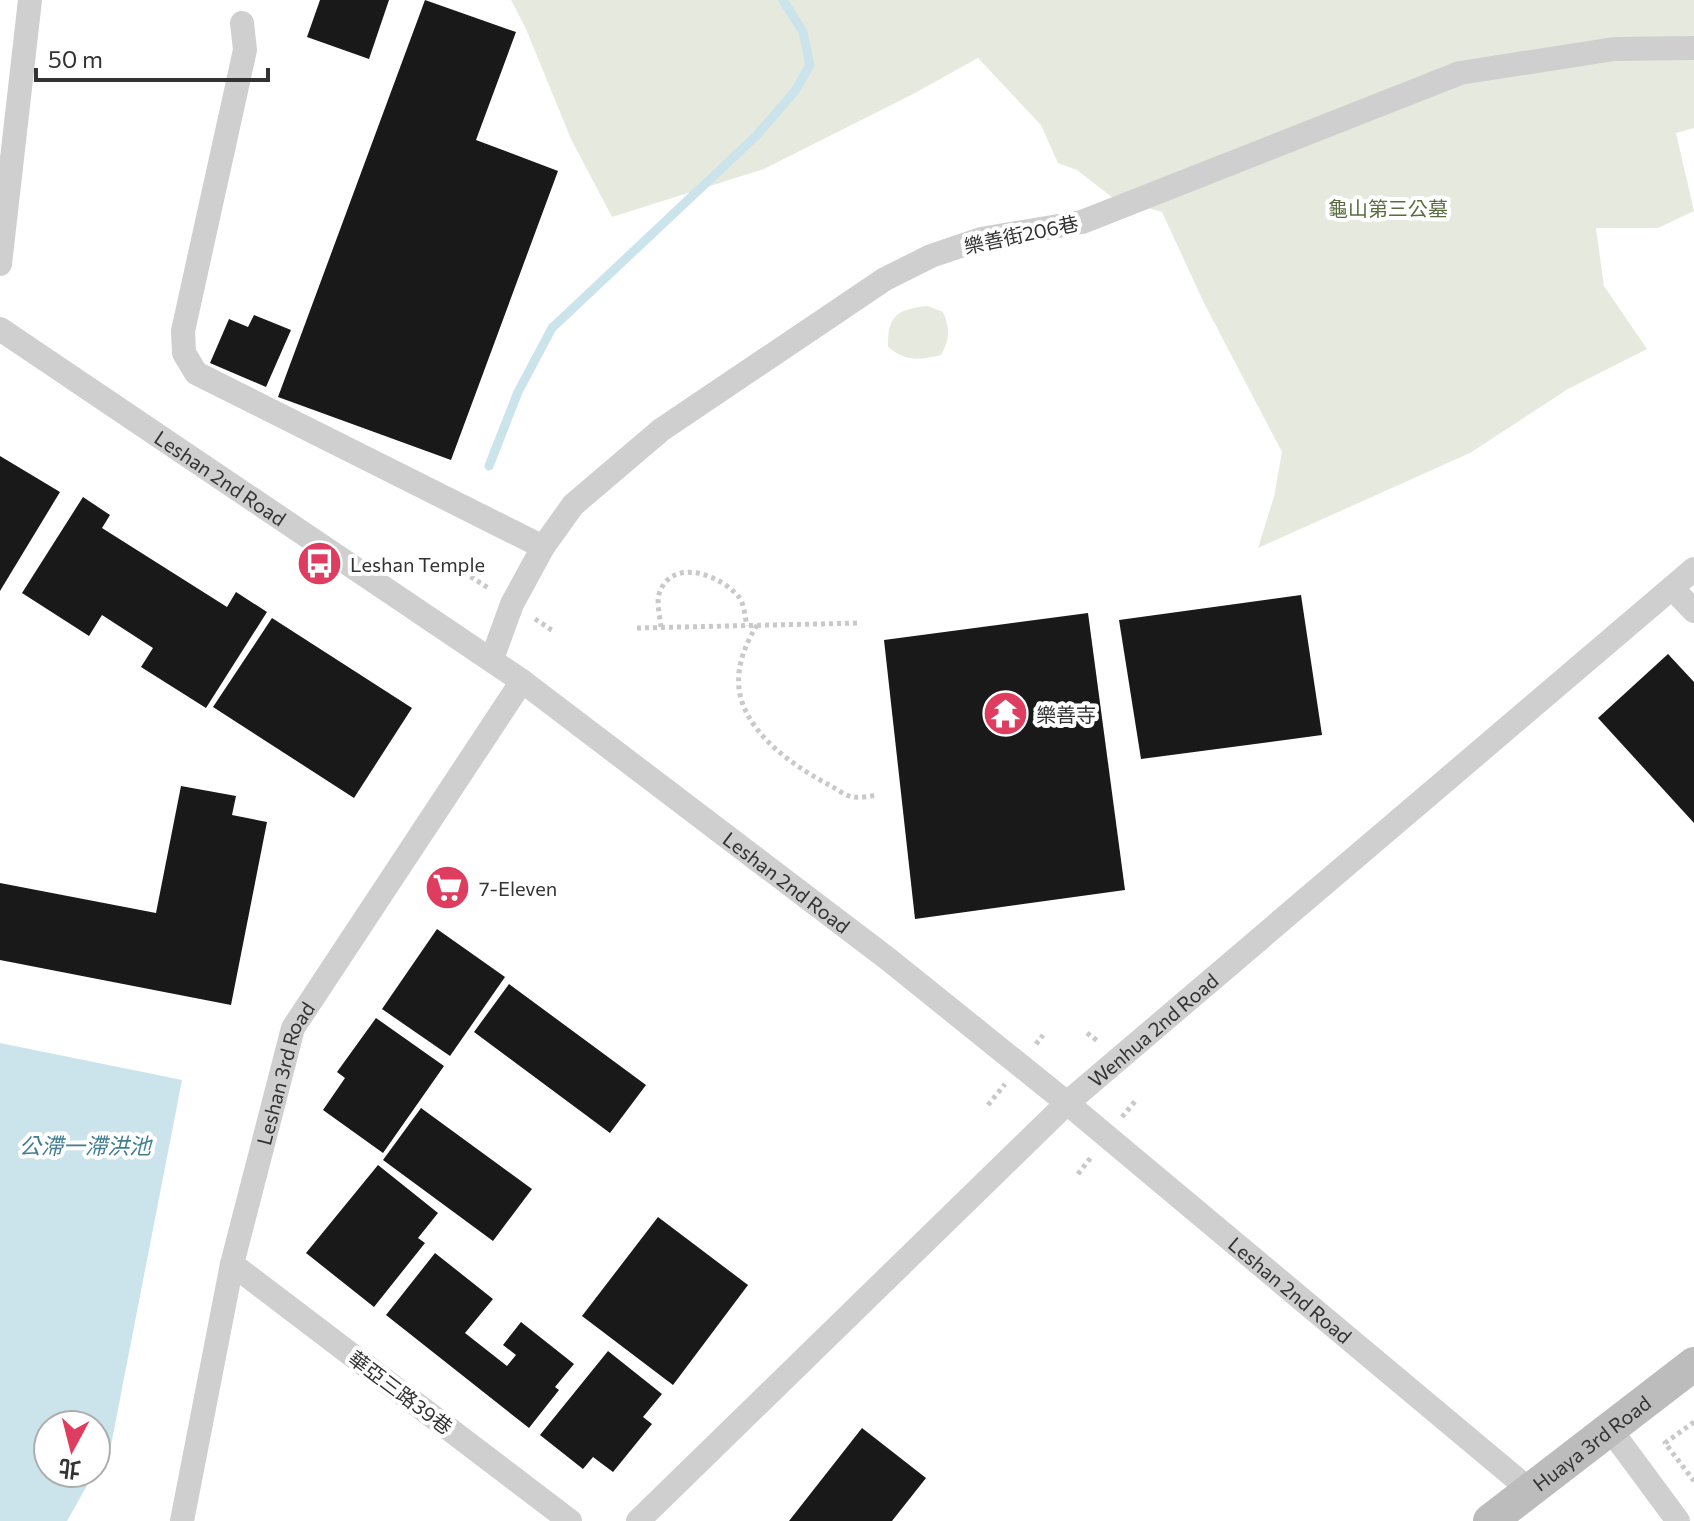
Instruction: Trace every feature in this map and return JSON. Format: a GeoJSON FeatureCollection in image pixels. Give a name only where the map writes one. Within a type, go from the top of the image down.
{"type":"FeatureCollection","features":[{"type":"Feature","properties":{"kind":"street"},"geometry":{"type":"LineString","coordinates":[[0,264],[30,0]]}},
{"type":"Feature","properties":{"kind":"street"},"geometry":{"type":"LineString","coordinates":[[242,23],[245,50],[183,331],[184,353],[196,373],[543,547]]}},
{"type":"Feature","properties":{"kind":"street","name":"樂善街206巷"},"geometry":{"type":"LineString","coordinates":[[492,659],[512,604],[543,547],[573,505],[661,430],[885,279],[931,256],[981,239],[1082,222],[1460,73],[1614,49],[1694,48]]}},
{"type":"Feature","properties":{"kind":"street","name":"Leshan 2nd Road"},"geometry":{"type":"LineString","coordinates":[[0,329],[522,681],[888,959],[1067,1103],[1531,1491]]}},
{"type":"Feature","properties":{"kind":"street","name":"Wenhua 2nd Road"},"geometry":{"type":"LineString","coordinates":[[638,1521],[1067,1103],[1694,569]]}},
{"type":"Feature","properties":{"kind":"street"},"geometry":{"type":"LineString","coordinates":[[1672,588],[1694,611]]}},
{"type":"Feature","properties":{"kind":"street","name":"Leshan 3rd Road"},"geometry":{"type":"LineString","coordinates":[[182,1521],[232,1264],[293,1028],[522,681]]}},
{"type":"Feature","properties":{"kind":"street","name":"華亞三路39巷"},"geometry":{"type":"LineString","coordinates":[[232,1264],[570,1521]]}},
{"type":"Feature","properties":{"kind":"street","name":"Huaya 3rd Road"},"geometry":{"type":"LineString","coordinates":[[1490,1521],[1694,1364]]}},
{"type":"Feature","properties":{"kind":"street"},"geometry":{"type":"LineString","coordinates":[[1610,1429],[1678,1521]]}},
{"type":"Feature","properties":{"kind":"path"},"geometry":{"type":"LineString","coordinates":[[661,627],[660,590],[669,578],[693,572],[716,578],[740,597],[747,626]]}},
{"type":"Feature","properties":{"kind":"path"},"geometry":{"type":"LineString","coordinates":[[637,628],[861,623]]}},
{"type":"Feature","properties":{"kind":"path"},"geometry":{"type":"LineString","coordinates":[[757,625],[743,648],[739,673],[741,700],[753,723],[772,745],[808,774],[851,797],[878,795]]}},
{"type":"Feature","properties":{"kind":"path"},"geometry":{"type":"LineString","coordinates":[[1694,1422],[1665,1443],[1694,1481]]}},
{"type":"Feature","properties":{"kind":"green space","name":"龜山第三公墓"},"geometry":{"type":"Polygon","coordinates":[[[511,0],[1694,0],[1694,128],[1676,133],[1694,211],[1658,228],[1596,228],[1604,286],[1647,349],[1568,389],[1470,453],[1258,548],[1274,497],[1282,452],[1204,303],[1162,212],[1113,198],[1077,170],[1058,163],[1041,125],[978,58],[764,169],[612,217],[571,139],[511,0]]]}},
{"type":"Feature","properties":{"kind":"green space"},"geometry":{"type":"Polygon","coordinates":[[[928,306],[943,312],[947,324],[948,334],[941,355],[913,358],[888,347],[890,328],[896,316],[909,309],[928,306]]]}},
{"type":"Feature","properties":{"kind":"water","name":"公滯一滯洪池"},"geometry":{"type":"Polygon","coordinates":[[[0,1043],[182,1080],[112,1440],[112,1409],[32,1409],[32,1489],[85,1489],[67,1521],[0,1521],[0,1043]]]}},
{"type":"Feature","properties":{"kind":"building"},"geometry":{"type":"Polygon","coordinates":[[[320,0],[389,0],[369,59],[307,37],[320,0]]]}},
{"type":"Feature","properties":{"kind":"building"},"geometry":{"type":"Polygon","coordinates":[[[425,0],[516,32],[476,140],[558,171],[451,460],[278,397],[425,0]]]}},
{"type":"Feature","properties":{"kind":"building"},"geometry":{"type":"Polygon","coordinates":[[[254,315],[291,330],[266,387],[210,363],[229,319],[248,327],[254,315]]]}},
{"type":"Feature","properties":{"kind":"building"},"geometry":{"type":"Polygon","coordinates":[[[0,456],[60,492],[0,591],[0,456]]]}},
{"type":"Feature","properties":{"kind":"building"},"geometry":{"type":"Polygon","coordinates":[[[83,497],[110,515],[102,528],[227,607],[236,592],[267,612],[206,708],[141,667],[153,648],[102,615],[89,636],[22,593],[83,497]]]}},
{"type":"Feature","properties":{"kind":"building"},"geometry":{"type":"Polygon","coordinates":[[[1301,595],[1322,735],[1141,759],[1119,620],[1301,595]]]}},
{"type":"Feature","properties":{"kind":"building","name":"樂善寺"},"geometry":{"type":"Polygon","coordinates":[[[1088,613],[1125,890],[915,919],[884,640],[1088,613]]]}},
{"type":"Feature","properties":{"kind":"building"},"geometry":{"type":"Polygon","coordinates":[[[272,618],[412,708],[354,798],[213,707],[272,618]]]}},
{"type":"Feature","properties":{"kind":"building"},"geometry":{"type":"Polygon","coordinates":[[[1668,654],[1694,682],[1694,823],[1598,718],[1668,654]]]}},
{"type":"Feature","properties":{"kind":"building"},"geometry":{"type":"Polygon","coordinates":[[[181,786],[236,796],[232,815],[267,822],[231,1005],[0,960],[0,883],[156,913],[181,786]]]}},
{"type":"Feature","properties":{"kind":"building"},"geometry":{"type":"Polygon","coordinates":[[[437,929],[505,977],[450,1056],[382,1009],[437,929]]]}},
{"type":"Feature","properties":{"kind":"building"},"geometry":{"type":"Polygon","coordinates":[[[509,984],[646,1085],[610,1133],[474,1032],[509,984]]]}},
{"type":"Feature","properties":{"kind":"building"},"geometry":{"type":"Polygon","coordinates":[[[376,1018],[444,1066],[383,1153],[323,1110],[345,1078],[337,1072],[376,1018]]]}},
{"type":"Feature","properties":{"kind":"building"},"geometry":{"type":"Polygon","coordinates":[[[421,1108],[532,1189],[493,1241],[383,1160],[421,1108]]]}},
{"type":"Feature","properties":{"kind":"building"},"geometry":{"type":"Polygon","coordinates":[[[378,1165],[438,1213],[418,1238],[425,1243],[374,1307],[306,1253],[378,1165]]]}},
{"type":"Feature","properties":{"kind":"building"},"geometry":{"type":"Polygon","coordinates":[[[658,1217],[748,1285],[673,1385],[582,1316],[658,1217]]]}},
{"type":"Feature","properties":{"kind":"building"},"geometry":{"type":"Polygon","coordinates":[[[435,1253],[493,1299],[465,1333],[507,1366],[516,1355],[503,1345],[521,1322],[574,1364],[555,1387],[559,1390],[529,1428],[386,1315],[435,1253]]]}},
{"type":"Feature","properties":{"kind":"building"},"geometry":{"type":"Polygon","coordinates":[[[608,1351],[662,1394],[643,1417],[652,1424],[613,1472],[593,1457],[583,1469],[540,1435],[608,1351]]]}},
{"type":"Feature","properties":{"kind":"building"},"geometry":{"type":"Polygon","coordinates":[[[862,1428],[926,1478],[892,1521],[789,1521],[862,1428]]]}},
{"type":"Feature","properties":{"kind":"waterway"},"geometry":{"type":"LineString","coordinates":[[489,466],[518,392],[552,328],[756,136],[795,91],[810,65],[803,32],[783,0]]}},
{"type":"Feature","properties":{"kind":"place","name":"Leshan Temple"},"geometry":{"type":"Point","coordinates":[319,564]}},
{"type":"Feature","properties":{"kind":"place","name":"樂善寺"},"geometry":{"type":"Point","coordinates":[1005,714]}},
{"type":"Feature","properties":{"kind":"place","name":"7-Eleven"},"geometry":{"type":"Point","coordinates":[448,888]}}]}
